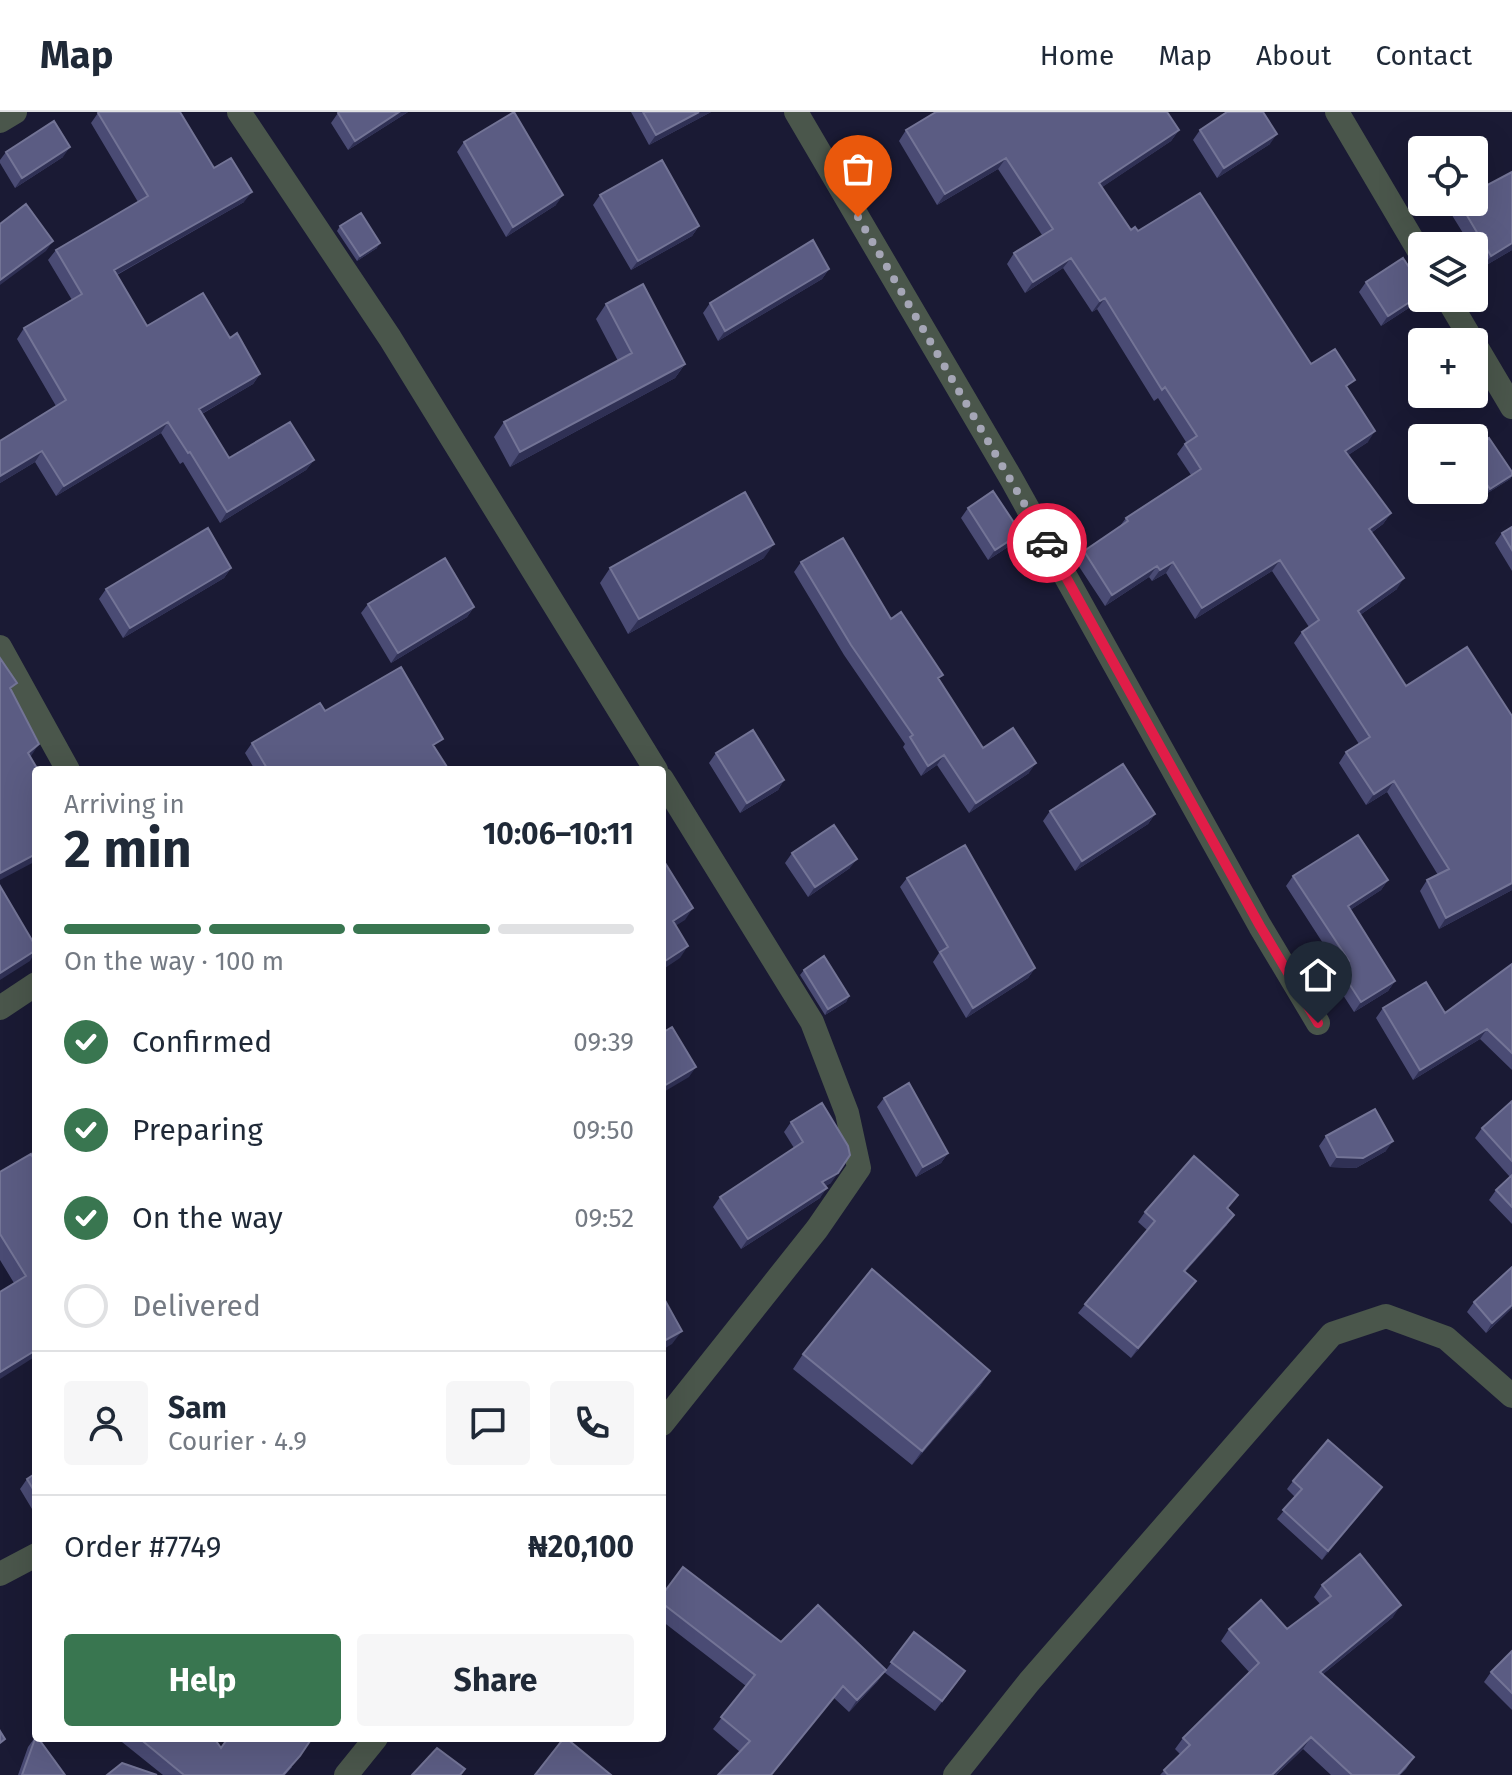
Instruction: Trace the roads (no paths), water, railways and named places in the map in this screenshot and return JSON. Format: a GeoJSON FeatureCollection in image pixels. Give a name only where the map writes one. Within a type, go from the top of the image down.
{"type":"FeatureCollection","features":[{"type":"Feature","properties":{"kind":"street"},"geometry":{"type":"LineString","coordinates":[[0,121],[15,112]]}},
{"type":"Feature","properties":{"kind":"street"},"geometry":{"type":"LineString","coordinates":[[239,112],[390,338],[654,766]]}},
{"type":"Feature","properties":{"kind":"street"},"geometry":{"type":"LineString","coordinates":[[796,112],[1012,480],[1260,926],[1318,1023]]}},
{"type":"Feature","properties":{"kind":"street"},"geometry":{"type":"LineString","coordinates":[[1337,112],[1408,232]]}},
{"type":"Feature","properties":{"kind":"street"},"geometry":{"type":"LineString","coordinates":[[1488,367],[1512,407]]}},
{"type":"Feature","properties":{"kind":"street"},"geometry":{"type":"LineString","coordinates":[[0,647],[66,766]]}},
{"type":"Feature","properties":{"kind":"street"},"geometry":{"type":"LineString","coordinates":[[666,785],[812,1022],[847,1113],[859,1168],[817,1229],[666,1420]]}},
{"type":"Feature","properties":{"kind":"street"},"geometry":{"type":"LineString","coordinates":[[0,1008],[32,987]]}},
{"type":"Feature","properties":{"kind":"street"},"geometry":{"type":"LineString","coordinates":[[955,1775],[1029,1682],[1332,1334],[1386,1316],[1446,1338],[1512,1396]]}},
{"type":"Feature","properties":{"kind":"street"},"geometry":{"type":"LineString","coordinates":[[0,1574],[32,1557]]}},
{"type":"Feature","properties":{"kind":"street"},"geometry":{"type":"LineString","coordinates":[[346,1775],[373,1742]]}}]}
